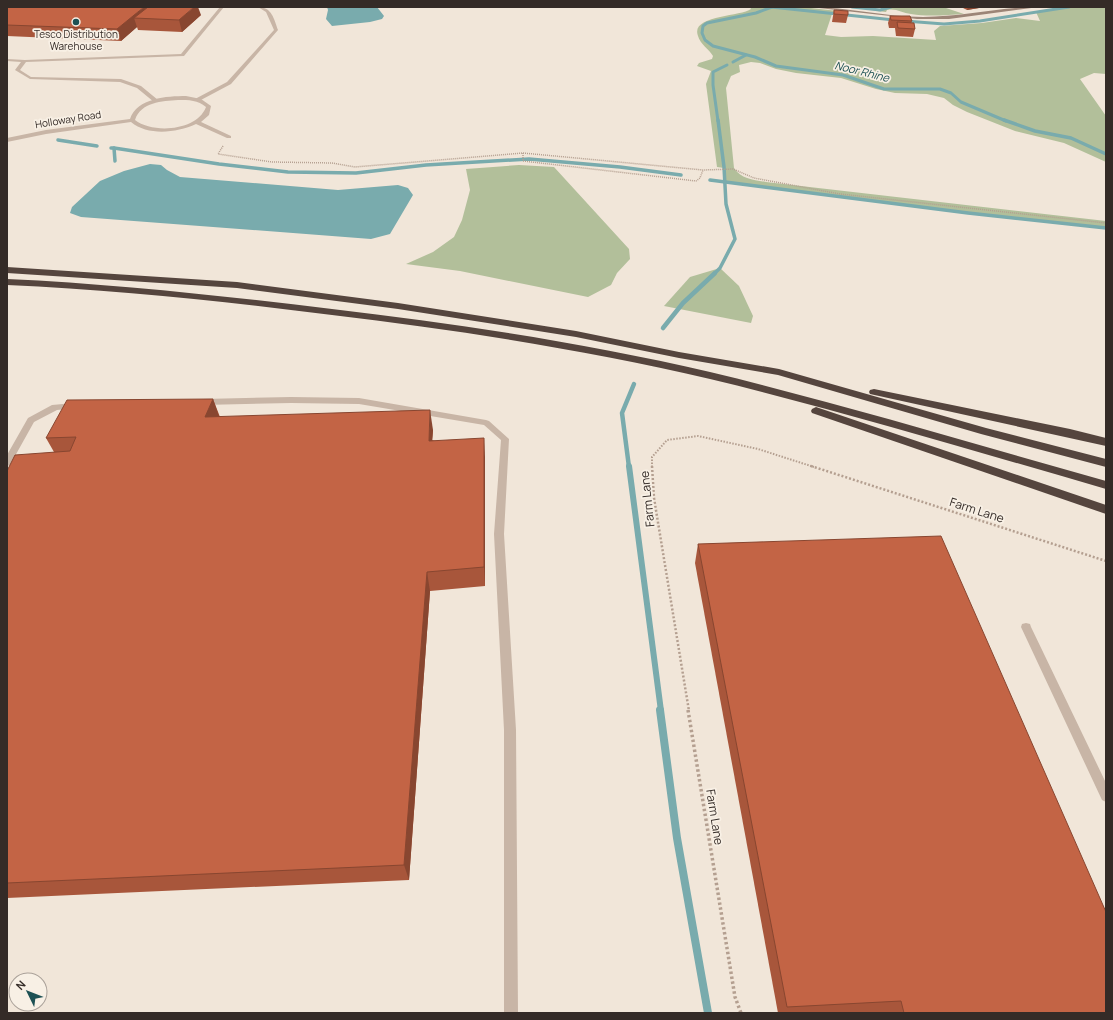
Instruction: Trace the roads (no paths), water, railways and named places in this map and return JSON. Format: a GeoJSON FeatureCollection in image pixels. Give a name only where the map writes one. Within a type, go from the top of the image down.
{"type":"FeatureCollection","features":[{"type":"Feature","properties":{"kind":"highway"},"geometry":{"type":"LineString","coordinates":[[7,270],[71,273],[237,286],[398,306],[576,334],[679,355],[779,372],[1070,433],[1106,442]]}},
{"type":"Feature","properties":{"kind":"highway"},"geometry":{"type":"LineString","coordinates":[[7,282],[54,284],[236,300],[389,319],[570,347],[692,372],[771,391],[1106,485]]}},
{"type":"Feature","properties":{"kind":"highway"},"geometry":{"type":"LineString","coordinates":[[692,372],[856,424],[1106,510]]}},
{"type":"Feature","properties":{"kind":"highway"},"geometry":{"type":"LineString","coordinates":[[779,372],[985,431],[1106,463]]}},
{"type":"Feature","properties":{"kind":"main road"},"geometry":{"type":"LineString","coordinates":[[812,7],[917,18],[948,18],[1037,7]]}},
{"type":"Feature","properties":{"kind":"street"},"geometry":{"type":"LineString","coordinates":[[178,98],[197,100],[205,103],[208,107],[208,112],[204,118],[174,129],[151,129],[135,124],[132,120],[133,115],[138,110],[156,101],[178,98]]}},
{"type":"Feature","properties":{"kind":"street","name":"Holloway Road"},"geometry":{"type":"LineString","coordinates":[[7,140],[46,132],[132,120]]}},
{"type":"Feature","properties":{"kind":"street"},"geometry":{"type":"LineString","coordinates":[[196,122],[229,137]]}},
{"type":"Feature","properties":{"kind":"lane"},"geometry":{"type":"LineString","coordinates":[[7,60],[25,61],[182,55],[222,7]]}},
{"type":"Feature","properties":{"kind":"lane"},"geometry":{"type":"LineString","coordinates":[[197,100],[229,83],[276,30],[268,11],[260,7]]}},
{"type":"Feature","properties":{"kind":"lane"},"geometry":{"type":"LineString","coordinates":[[25,61],[17,70],[30,78],[121,81],[139,87],[156,101]]}},
{"type":"Feature","properties":{"kind":"lane"},"geometry":{"type":"LineString","coordinates":[[190,403],[291,400],[359,401],[486,423],[505,439],[499,534],[510,730],[511,1013]]}},
{"type":"Feature","properties":{"kind":"lane"},"geometry":{"type":"LineString","coordinates":[[7,463],[31,420],[55,407],[87,406]]}},
{"type":"Feature","properties":{"kind":"lane"},"geometry":{"type":"LineString","coordinates":[[1026,627],[1106,796]]}},
{"type":"Feature","properties":{"kind":"water"},"geometry":{"type":"Polygon","coordinates":[[[327,7],[377,7],[384,16],[382,19],[370,22],[332,26],[326,19],[328,10],[327,7]]]}},
{"type":"Feature","properties":{"kind":"water"},"geometry":{"type":"Polygon","coordinates":[[[150,164],[161,165],[180,177],[338,190],[398,185],[408,188],[413,195],[390,234],[371,239],[81,217],[70,213],[72,207],[100,181],[124,171],[150,164]]]}},
{"type":"Feature","properties":{"kind":"waterway"},"geometry":{"type":"LineString","coordinates":[[772,7],[894,20]]}},
{"type":"Feature","properties":{"kind":"waterway","name":"Noor Rhine"},"geometry":{"type":"LineString","coordinates":[[772,7],[756,13],[707,23],[703,26],[702,33],[705,40],[713,46],[755,57],[776,66],[843,75],[884,89],[940,89],[951,93],[961,102],[1006,121]]}},
{"type":"Feature","properties":{"kind":"waterway"},"geometry":{"type":"LineString","coordinates":[[852,7],[880,10],[891,7]]}},
{"type":"Feature","properties":{"kind":"waterway"},"geometry":{"type":"LineString","coordinates":[[905,21],[944,24],[980,21],[1069,7]]}},
{"type":"Feature","properties":{"kind":"waterway"},"geometry":{"type":"LineString","coordinates":[[733,62],[746,55]]}},
{"type":"Feature","properties":{"kind":"waterway"},"geometry":{"type":"LineString","coordinates":[[718,121],[713,85],[713,72],[727,65]]}},
{"type":"Feature","properties":{"kind":"waterway"},"geometry":{"type":"LineString","coordinates":[[718,120],[725,182]]}},
{"type":"Feature","properties":{"kind":"waterway","name":"Noor Rhine"},"geometry":{"type":"LineString","coordinates":[[1004,120],[1035,131],[1071,138],[1106,154]]}},
{"type":"Feature","properties":{"kind":"waterway"},"geometry":{"type":"LineString","coordinates":[[58,140],[97,146]]}},
{"type":"Feature","properties":{"kind":"waterway"},"geometry":{"type":"LineString","coordinates":[[114,148],[219,164],[288,172],[356,173],[426,165],[529,159],[620,167],[681,175]]}},
{"type":"Feature","properties":{"kind":"waterway"},"geometry":{"type":"LineString","coordinates":[[114,148],[115,161]]}},
{"type":"Feature","properties":{"kind":"waterway"},"geometry":{"type":"LineString","coordinates":[[710,180],[725,182]]}},
{"type":"Feature","properties":{"kind":"waterway"},"geometry":{"type":"LineString","coordinates":[[715,273],[720,268],[735,239],[726,204],[725,182]]}},
{"type":"Feature","properties":{"kind":"waterway"},"geometry":{"type":"LineString","coordinates":[[725,182],[968,213],[1106,228]]}},
{"type":"Feature","properties":{"kind":"waterway"},"geometry":{"type":"LineString","coordinates":[[663,328],[683,303],[715,273]]}},
{"type":"Feature","properties":{"kind":"waterway"},"geometry":{"type":"LineString","coordinates":[[629,467],[622,413],[634,384]]}},
{"type":"Feature","properties":{"kind":"waterway"},"geometry":{"type":"LineString","coordinates":[[629,466],[661,711]]}},
{"type":"Feature","properties":{"kind":"waterway"},"geometry":{"type":"LineString","coordinates":[[660,710],[677,838],[708,1013]]}},
{"type":"Feature","properties":{"kind":"place","name":"Tesco Distribution Warehouse"},"geometry":{"type":"Point","coordinates":[76,22]}}]}
